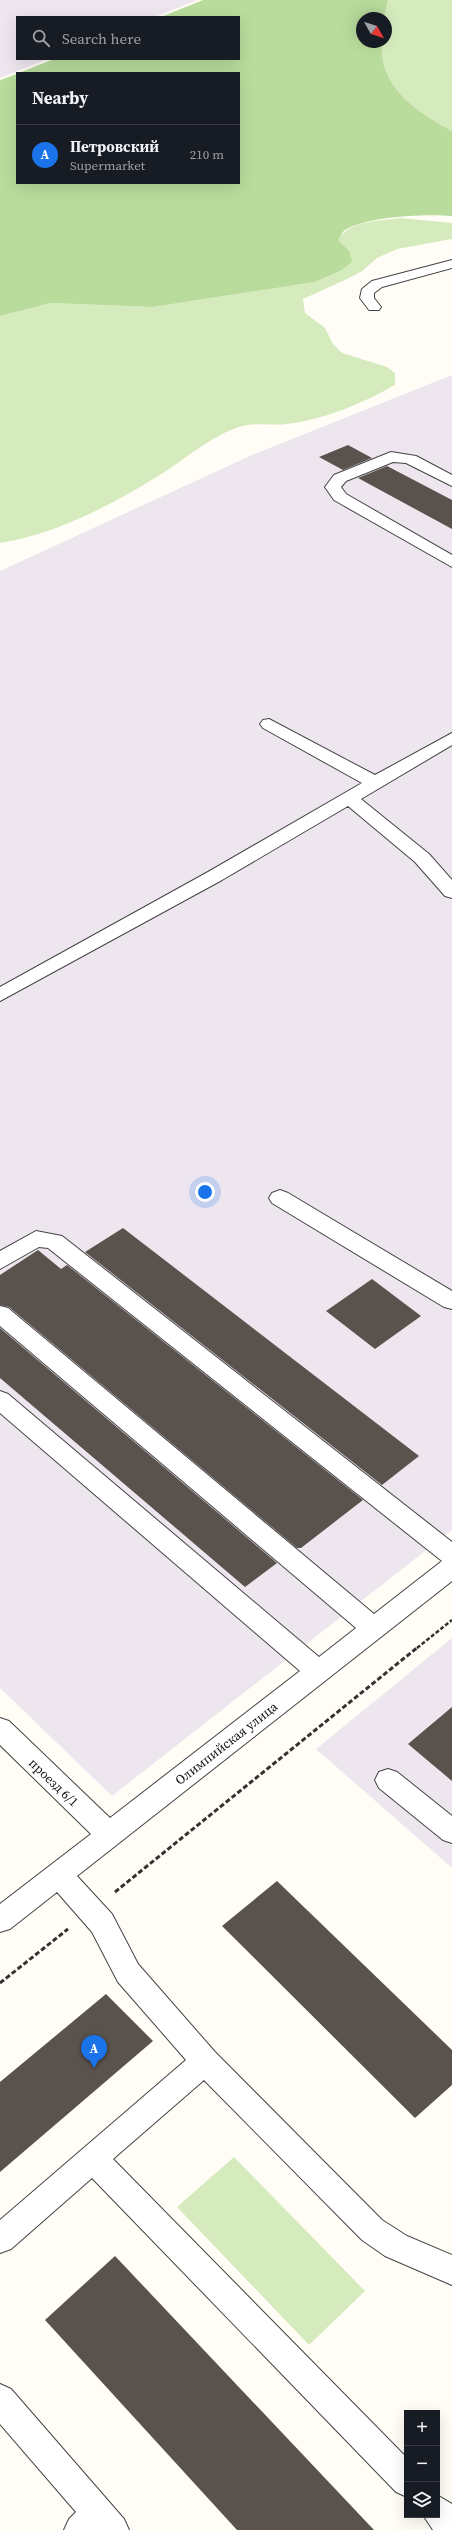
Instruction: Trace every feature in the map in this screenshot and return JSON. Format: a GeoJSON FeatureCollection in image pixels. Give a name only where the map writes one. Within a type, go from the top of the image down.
{"type":"FeatureCollection","features":[{"type":"Feature","properties":{"kind":"street"},"geometry":{"type":"LineString","coordinates":[[374,307],[367,298],[367,292],[377,284],[452,264]]}},
{"type":"Feature","properties":{"kind":"street"},"geometry":{"type":"LineString","coordinates":[[452,481],[410,459],[391,457],[340,478],[333,488],[340,497],[452,562]]}},
{"type":"Feature","properties":{"kind":"street"},"geometry":{"type":"LineString","coordinates":[[269,724],[375,783]]}},
{"type":"Feature","properties":{"kind":"street"},"geometry":{"type":"LineString","coordinates":[[0,995],[215,876],[452,738]]}},
{"type":"Feature","properties":{"kind":"street"},"geometry":{"type":"LineString","coordinates":[[349,798],[422,858],[452,892]]}},
{"type":"Feature","properties":{"kind":"street"},"geometry":{"type":"LineString","coordinates":[[280,1198],[452,1301]]}},
{"type":"Feature","properties":{"kind":"street"},"geometry":{"type":"LineString","coordinates":[[0,1261],[36,1239],[54,1241],[452,1556]]}},
{"type":"Feature","properties":{"kind":"street"},"geometry":{"type":"LineString","coordinates":[[0,1314],[374,1628]]}},
{"type":"Feature","properties":{"kind":"street"},"geometry":{"type":"LineString","coordinates":[[0,1400],[318,1671]]}},
{"type":"Feature","properties":{"kind":"street","name":"Олимпийская улица"},"geometry":{"type":"LineString","coordinates":[[0,1920],[108,1834],[452,1567]]}},
{"type":"Feature","properties":{"kind":"street","name":"проезд 6/1"},"geometry":{"type":"LineString","coordinates":[[0,1729],[108,1834]]}},
{"type":"Feature","properties":{"kind":"street"},"geometry":{"type":"LineString","coordinates":[[388,1780],[452,1832]]}},
{"type":"Feature","properties":{"kind":"street"},"geometry":{"type":"LineString","coordinates":[[58,1874],[102,1923],[128,1973],[205,2061],[372,2230],[396,2246],[452,2270]]}},
{"type":"Feature","properties":{"kind":"street"},"geometry":{"type":"LineString","coordinates":[[0,2239],[205,2061]]}},
{"type":"Feature","properties":{"kind":"street"},"geometry":{"type":"LineString","coordinates":[[92,2158],[404,2477]]}},
{"type":"Feature","properties":{"kind":"street"},"geometry":{"type":"LineString","coordinates":[[0,2400],[97,2524]]}},
{"type":"Feature","properties":{"kind":"street"},"geometry":{"type":"LineString","coordinates":[[440,2514],[452,2527]]}},
{"type":"Feature","properties":{"kind":"path"},"geometry":{"type":"LineString","coordinates":[[110,1896],[452,1620]]}},
{"type":"Feature","properties":{"kind":"path"},"geometry":{"type":"LineString","coordinates":[[0,1984],[73,1926]]}},
{"type":"Feature","properties":{"kind":"shaded area"},"geometry":{"type":"Polygon","coordinates":[[[0,0],[198,0],[157,16],[16,16],[16,60],[45,60],[0,78],[0,0]]]}},
{"type":"Feature","properties":{"kind":"shaded area"},"geometry":{"type":"Polygon","coordinates":[[[452,375],[452,1530],[112,1796],[0,1688],[0,571],[252,455],[452,375]]]}},
{"type":"Feature","properties":{"kind":"shaded area"},"geometry":{"type":"Polygon","coordinates":[[[452,1638],[452,1868],[316,1749],[452,1638]]]}},
{"type":"Feature","properties":{"kind":"green space"},"geometry":{"type":"Polygon","coordinates":[[[203,0],[388,0],[385,12],[356,12],[356,48],[382,48],[382,58],[386,72],[393,85],[402,96],[413,106],[452,131],[452,216],[427,215],[397,217],[356,225],[345,230],[338,240],[349,251],[352,262],[340,271],[315,282],[153,307],[51,303],[0,316],[0,80],[16,74],[16,184],[240,184],[240,72],[22,72],[52,60],[240,60],[240,16],[163,16],[203,0]]]}},
{"type":"Feature","properties":{"kind":"green space"},"geometry":{"type":"Polygon","coordinates":[[[388,0],[452,0],[452,131],[413,106],[393,85],[386,72],[382,58],[382,48],[392,48],[392,12],[385,12],[388,0]]]}},
{"type":"Feature","properties":{"kind":"green space"},"geometry":{"type":"Polygon","coordinates":[[[401,218],[452,223],[452,239],[397,249],[377,258],[362,271],[347,279],[303,299],[305,313],[325,328],[333,344],[342,353],[387,367],[395,373],[395,385],[343,410],[316,418],[287,424],[247,425],[230,430],[198,448],[140,487],[102,508],[62,526],[42,533],[0,543],[0,316],[51,303],[153,307],[315,282],[340,271],[349,251],[337,240],[343,233],[358,225],[375,221],[401,218]]]}},
{"type":"Feature","properties":{"kind":"green space"},"geometry":{"type":"Polygon","coordinates":[[[234,2157],[365,2291],[309,2345],[177,2207],[234,2157]]]}},
{"type":"Feature","properties":{"kind":"building"},"geometry":{"type":"Polygon","coordinates":[[[348,445],[372,458],[343,470],[319,457],[348,445]]]}},
{"type":"Feature","properties":{"kind":"building"},"geometry":{"type":"Polygon","coordinates":[[[387,466],[452,500],[452,529],[358,478],[387,466]]]}},
{"type":"Feature","properties":{"kind":"building"},"geometry":{"type":"Polygon","coordinates":[[[123,1228],[419,1456],[382,1485],[85,1252],[123,1228]]]}},
{"type":"Feature","properties":{"kind":"building"},"geometry":{"type":"Polygon","coordinates":[[[38,1250],[61,1269],[67,1265],[363,1500],[301,1548],[297,1548],[9,1307],[0,1305],[0,1275],[38,1250]]]}},
{"type":"Feature","properties":{"kind":"building"},"geometry":{"type":"Polygon","coordinates":[[[372,1279],[421,1316],[375,1349],[326,1311],[372,1279]]]}},
{"type":"Feature","properties":{"kind":"building"},"geometry":{"type":"Polygon","coordinates":[[[0,1328],[277,1563],[245,1587],[0,1378],[0,1328]]]}},
{"type":"Feature","properties":{"kind":"building"},"geometry":{"type":"Polygon","coordinates":[[[452,1707],[452,1781],[408,1744],[452,1707]]]}},
{"type":"Feature","properties":{"kind":"building"},"geometry":{"type":"Polygon","coordinates":[[[277,1881],[452,2050],[452,2085],[415,2118],[222,1926],[277,1881]]]}},
{"type":"Feature","properties":{"kind":"building"},"geometry":{"type":"Polygon","coordinates":[[[106,1994],[153,2041],[0,2172],[0,2082],[106,1994]]]}},
{"type":"Feature","properties":{"kind":"building"},"geometry":{"type":"Polygon","coordinates":[[[115,2256],[374,2530],[237,2530],[45,2320],[115,2256]]]}},
{"type":"Feature","properties":{"kind":"place","name":"Петровский"},"geometry":{"type":"Point","coordinates":[94,2068]}}]}
